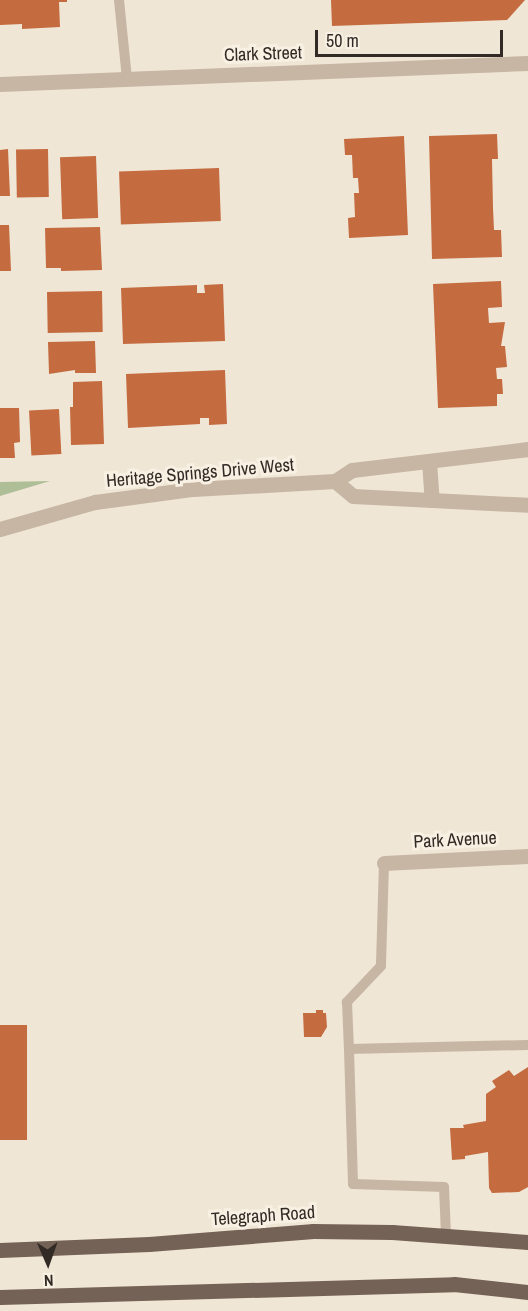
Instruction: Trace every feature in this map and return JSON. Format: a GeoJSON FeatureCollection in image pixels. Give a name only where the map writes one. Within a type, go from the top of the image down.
{"type":"FeatureCollection","features":[{"type":"Feature","properties":{"kind":"main road","name":"Telegraph Road"},"geometry":{"type":"LineString","coordinates":[[0,1250],[149,1244],[313,1231],[446,1235],[528,1242]]}},
{"type":"Feature","properties":{"kind":"main road"},"geometry":{"type":"LineString","coordinates":[[0,1297],[454,1284],[528,1292]]}},
{"type":"Feature","properties":{"kind":"street","name":"Clark Street"},"geometry":{"type":"LineString","coordinates":[[0,84],[528,63]]}},
{"type":"Feature","properties":{"kind":"street","name":"Heritage Springs Drive West"},"geometry":{"type":"LineString","coordinates":[[0,529],[95,502],[193,489],[335,481],[352,470],[528,449]]}},
{"type":"Feature","properties":{"kind":"street"},"geometry":{"type":"LineString","coordinates":[[429,461],[432,500]]}},
{"type":"Feature","properties":{"kind":"street"},"geometry":{"type":"LineString","coordinates":[[335,481],[352,496],[528,506]]}},
{"type":"Feature","properties":{"kind":"street","name":"Park Avenue"},"geometry":{"type":"LineString","coordinates":[[384,863],[528,856]]}},
{"type":"Feature","properties":{"kind":"lane"},"geometry":{"type":"LineString","coordinates":[[119,0],[127,79]]}},
{"type":"Feature","properties":{"kind":"lane"},"geometry":{"type":"LineString","coordinates":[[384,863],[381,966],[347,1002],[353,1184],[444,1187],[446,1235]]}},
{"type":"Feature","properties":{"kind":"lane"},"geometry":{"type":"LineString","coordinates":[[349,1049],[528,1045]]}},
{"type":"Feature","properties":{"kind":"green space"},"geometry":{"type":"Polygon","coordinates":[[[50,481],[0,496],[0,482],[50,481]]]}},
{"type":"Feature","properties":{"kind":"building"},"geometry":{"type":"Polygon","coordinates":[[[0,0],[67,0],[67,2],[59,2],[60,27],[22,29],[22,24],[0,25],[0,0]]]}},
{"type":"Feature","properties":{"kind":"building"},"geometry":{"type":"Polygon","coordinates":[[[331,0],[525,0],[507,20],[332,26],[331,0]]]}},
{"type":"Feature","properties":{"kind":"building"},"geometry":{"type":"Polygon","coordinates":[[[497,134],[498,159],[492,159],[493,208],[494,230],[501,230],[502,257],[432,259],[429,136],[497,134]]]}},
{"type":"Feature","properties":{"kind":"building"},"geometry":{"type":"Polygon","coordinates":[[[404,136],[408,235],[349,238],[348,218],[355,217],[354,193],[359,193],[358,178],[353,178],[352,155],[345,155],[344,139],[404,136]]]}},
{"type":"Feature","properties":{"kind":"building"},"geometry":{"type":"Polygon","coordinates":[[[8,149],[10,196],[0,196],[0,150],[8,149]]]}},
{"type":"Feature","properties":{"kind":"building"},"geometry":{"type":"Polygon","coordinates":[[[48,149],[49,197],[17,198],[16,150],[48,149]]]}},
{"type":"Feature","properties":{"kind":"building"},"geometry":{"type":"Polygon","coordinates":[[[96,156],[98,218],[62,219],[60,157],[96,156]]]}},
{"type":"Feature","properties":{"kind":"building"},"geometry":{"type":"Polygon","coordinates":[[[219,168],[221,221],[121,224],[119,171],[219,168]]]}},
{"type":"Feature","properties":{"kind":"building"},"geometry":{"type":"Polygon","coordinates":[[[0,225],[9,225],[11,271],[0,271],[0,225]]]}},
{"type":"Feature","properties":{"kind":"building"},"geometry":{"type":"Polygon","coordinates":[[[100,227],[102,270],[61,271],[61,268],[46,268],[45,228],[100,227]]]}},
{"type":"Feature","properties":{"kind":"building"},"geometry":{"type":"Polygon","coordinates":[[[501,281],[502,307],[488,308],[489,323],[505,322],[501,346],[505,346],[507,367],[496,368],[497,379],[502,379],[503,394],[497,394],[497,406],[438,408],[433,284],[501,281]]]}},
{"type":"Feature","properties":{"kind":"building"},"geometry":{"type":"Polygon","coordinates":[[[223,284],[225,341],[123,344],[121,288],[197,285],[197,293],[205,293],[204,285],[223,284]]]}},
{"type":"Feature","properties":{"kind":"building"},"geometry":{"type":"Polygon","coordinates":[[[102,291],[103,332],[48,333],[47,292],[102,291]]]}},
{"type":"Feature","properties":{"kind":"building"},"geometry":{"type":"Polygon","coordinates":[[[95,341],[96,373],[75,373],[75,370],[49,374],[48,342],[95,341]]]}},
{"type":"Feature","properties":{"kind":"building"},"geometry":{"type":"Polygon","coordinates":[[[225,370],[227,424],[209,425],[209,418],[200,418],[200,424],[128,428],[126,374],[225,370]]]}},
{"type":"Feature","properties":{"kind":"building"},"geometry":{"type":"Polygon","coordinates":[[[102,381],[104,444],[71,445],[70,407],[73,407],[73,382],[102,381]]]}},
{"type":"Feature","properties":{"kind":"building"},"geometry":{"type":"Polygon","coordinates":[[[0,408],[19,408],[20,442],[14,443],[15,458],[0,458],[0,408]]]}},
{"type":"Feature","properties":{"kind":"building"},"geometry":{"type":"Polygon","coordinates":[[[59,409],[61,454],[31,456],[29,411],[59,409]]]}},
{"type":"Feature","properties":{"kind":"building"},"geometry":{"type":"Polygon","coordinates":[[[316,1010],[323,1010],[323,1013],[326,1013],[327,1027],[321,1037],[304,1037],[303,1013],[316,1013],[316,1010]]]}},
{"type":"Feature","properties":{"kind":"building"},"geometry":{"type":"Polygon","coordinates":[[[0,1025],[27,1025],[27,1140],[0,1140],[0,1025]]]}},
{"type":"Feature","properties":{"kind":"building"},"geometry":{"type":"Polygon","coordinates":[[[528,1067],[528,1187],[519,1192],[492,1193],[489,1188],[488,1152],[465,1156],[465,1159],[452,1160],[450,1128],[464,1128],[463,1125],[486,1121],[486,1094],[496,1087],[492,1081],[509,1070],[514,1076],[528,1067]]]}}]}
